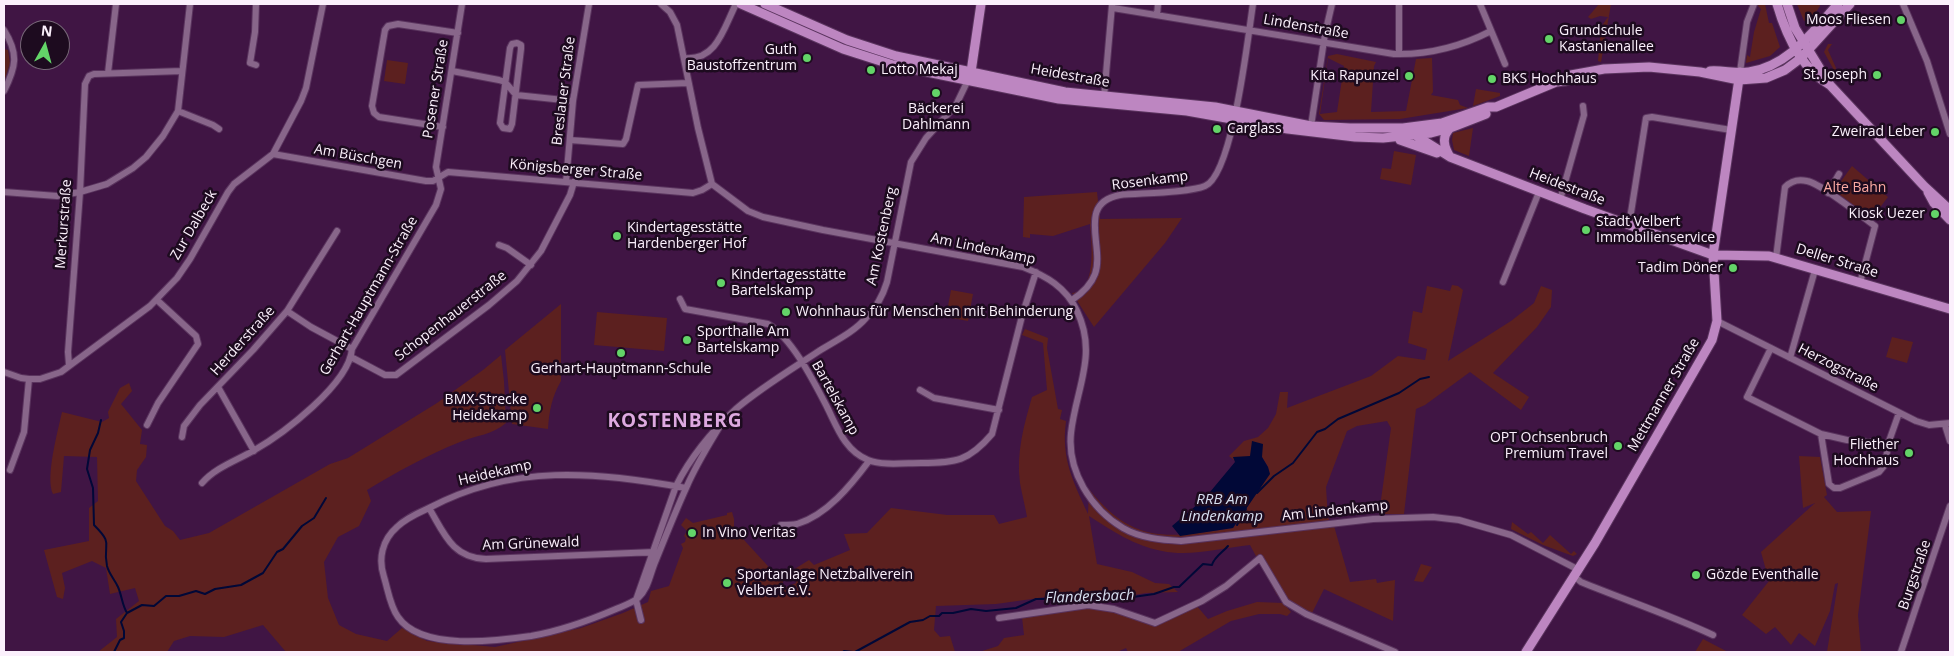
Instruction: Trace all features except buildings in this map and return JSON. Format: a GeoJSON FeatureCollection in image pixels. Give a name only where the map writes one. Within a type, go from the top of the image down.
{"type":"FeatureCollection","features":[{"type":"Feature","properties":{"kind":"main road","name":"Heidestraße"},"geometry":{"type":"LineString","coordinates":[[741,4],[844,49],[907,69],[1079,102],[1235,115],[1311,126],[1381,129],[1403,128],[1442,122],[1488,107],[1496,107]]}},
{"type":"Feature","properties":{"kind":"main road","name":"Heidestraße"},"geometry":{"type":"LineString","coordinates":[[764,4],[847,40],[917,62],[1061,92],[1187,104],[1288,129],[1355,137],[1416,136],[1450,128],[1492,112],[1496,107]]}},
{"type":"Feature","properties":{"kind":"main road"},"geometry":{"type":"LineString","coordinates":[[971,72],[981,4]]}},
{"type":"Feature","properties":{"kind":"main road"},"geometry":{"type":"LineString","coordinates":[[1778,4],[1801,58],[1817,78],[1830,85]]}},
{"type":"Feature","properties":{"kind":"main road"},"geometry":{"type":"LineString","coordinates":[[1786,4],[1796,28],[1830,85],[1924,186],[1950,210]]}},
{"type":"Feature","properties":{"kind":"main road"},"geometry":{"type":"LineString","coordinates":[[1740,76],[1768,67],[1796,49],[1838,4]]}},
{"type":"Feature","properties":{"kind":"main road"},"geometry":{"type":"LineString","coordinates":[[1496,107],[1556,82],[1564,76],[1596,70],[1659,67],[1740,76],[1753,80],[1773,76],[1809,51],[1850,4]]}},
{"type":"Feature","properties":{"kind":"main road","name":"Mettmanner Straße"},"geometry":{"type":"LineString","coordinates":[[1526,652],[1577,573],[1712,340],[1717,321],[1713,255],[1740,76]]}},
{"type":"Feature","properties":{"kind":"main road","name":"Heidestraße"},"geometry":{"type":"LineString","coordinates":[[1403,128],[1450,157],[1560,200],[1713,255]]}},
{"type":"Feature","properties":{"kind":"main road"},"geometry":{"type":"LineString","coordinates":[[1450,128],[1445,133],[1444,140],[1445,148],[1450,157]]}},
{"type":"Feature","properties":{"kind":"main road"},"geometry":{"type":"LineString","coordinates":[[1392,137],[1450,157]]}},
{"type":"Feature","properties":{"kind":"main road"},"geometry":{"type":"LineString","coordinates":[[1924,186],[1934,203],[1950,220]]}},
{"type":"Feature","properties":{"kind":"main road","name":"Deller Straße"},"geometry":{"type":"LineString","coordinates":[[1713,255],[1762,255],[1776,258],[1950,309]]}},
{"type":"Feature","properties":{"kind":"street"},"geometry":{"type":"LineString","coordinates":[[116,4],[108,73],[182,71]]}},
{"type":"Feature","properties":{"kind":"street"},"geometry":{"type":"LineString","coordinates":[[4,192],[57,196],[107,184],[134,168],[155,147],[178,111],[190,4]]}},
{"type":"Feature","properties":{"kind":"street"},"geometry":{"type":"LineString","coordinates":[[256,4],[255,32],[250,63],[256,65]]}},
{"type":"Feature","properties":{"kind":"street","name":"Zur Dalbeck"},"geometry":{"type":"LineString","coordinates":[[4,372],[29,379],[51,376],[61,372],[157,300],[176,280],[234,184],[273,154],[306,88],[323,4]]}},
{"type":"Feature","properties":{"kind":"street","name":"Posener Straße"},"geometry":{"type":"LineString","coordinates":[[439,177],[436,168],[462,4]]}},
{"type":"Feature","properties":{"kind":"street","name":"Breslauer Straße"},"geometry":{"type":"LineString","coordinates":[[566,182],[573,101],[589,4]]}},
{"type":"Feature","properties":{"kind":"street"},"geometry":{"type":"LineString","coordinates":[[660,4],[670,12],[675,21],[685,58],[688,83],[712,184]]}},
{"type":"Feature","properties":{"kind":"street"},"geometry":{"type":"LineString","coordinates":[[685,58],[693,59],[710,52],[723,34],[736,4]]}},
{"type":"Feature","properties":{"kind":"street"},"geometry":{"type":"LineString","coordinates":[[1157,15],[1158,4]]}},
{"type":"Feature","properties":{"kind":"street"},"geometry":{"type":"LineString","coordinates":[[1235,115],[1253,4]]}},
{"type":"Feature","properties":{"kind":"street"},"geometry":{"type":"LineString","coordinates":[[1311,126],[1323,42],[1332,4]]}},
{"type":"Feature","properties":{"kind":"street"},"geometry":{"type":"LineString","coordinates":[[1399,4],[1399,54]]}},
{"type":"Feature","properties":{"kind":"street"},"geometry":{"type":"LineString","coordinates":[[1480,4],[1505,64]]}},
{"type":"Feature","properties":{"kind":"street","name":"Mettmanner Straße"},"geometry":{"type":"LineString","coordinates":[[1740,76],[1747,22],[1754,4]]}},
{"type":"Feature","properties":{"kind":"street"},"geometry":{"type":"LineString","coordinates":[[1903,4],[1927,61],[1950,134]]}},
{"type":"Feature","properties":{"kind":"street"},"geometry":{"type":"LineString","coordinates":[[1104,97],[1113,6]]}},
{"type":"Feature","properties":{"kind":"street","name":"Lindenstraße"},"geometry":{"type":"LineString","coordinates":[[1113,6],[1374,52],[1399,54],[1429,53],[1445,50],[1476,39],[1491,31]]}},
{"type":"Feature","properties":{"kind":"street"},"geometry":{"type":"LineString","coordinates":[[442,127],[379,117],[374,113],[372,106],[385,30],[388,26],[398,24],[458,34]]}},
{"type":"Feature","properties":{"kind":"street"},"geometry":{"type":"LineString","coordinates":[[4,30],[11,42],[15,62],[4,91]]}},
{"type":"Feature","properties":{"kind":"street"},"geometry":{"type":"LineString","coordinates":[[517,43],[521,47],[516,95],[512,127],[510,129],[503,128],[500,123],[504,82],[511,46],[517,43]]}},
{"type":"Feature","properties":{"kind":"street"},"geometry":{"type":"LineString","coordinates":[[452,71],[504,82],[516,95],[573,101]]}},
{"type":"Feature","properties":{"kind":"street","name":"Am Kostenberg"},"geometry":{"type":"LineString","coordinates":[[656,552],[676,486],[699,448],[738,408],[857,326],[873,310],[885,289],[911,162],[920,145],[956,105],[971,72]]}},
{"type":"Feature","properties":{"kind":"street","name":"Merkurstraße"},"geometry":{"type":"LineString","coordinates":[[69,365],[68,352],[80,192],[85,84],[89,76],[108,73]]}},
{"type":"Feature","properties":{"kind":"street"},"geometry":{"type":"LineString","coordinates":[[570,140],[623,144],[626,139],[638,85],[688,83]]}},
{"type":"Feature","properties":{"kind":"street"},"geometry":{"type":"LineString","coordinates":[[1560,200],[1584,115],[1583,106]]}},
{"type":"Feature","properties":{"kind":"street"},"geometry":{"type":"LineString","coordinates":[[178,111],[213,124],[219,129]]}},
{"type":"Feature","properties":{"kind":"street","name":"Rosenkamp"},"geometry":{"type":"LineString","coordinates":[[1072,300],[1080,294],[1094,276],[1096,268],[1094,224],[1099,207],[1104,200],[1111,196],[1198,188],[1212,182],[1220,166],[1233,128],[1235,115]]}},
{"type":"Feature","properties":{"kind":"street"},"geometry":{"type":"LineString","coordinates":[[1629,225],[1646,118],[1652,117],[1731,130]]}},
{"type":"Feature","properties":{"kind":"street","name":"Am Büschgen"},"geometry":{"type":"LineString","coordinates":[[273,154],[404,178],[426,181],[439,177]]}},
{"type":"Feature","properties":{"kind":"street","name":"Königsberger Straße"},"geometry":{"type":"LineString","coordinates":[[439,177],[448,172],[692,192],[702,190],[712,184]]}},
{"type":"Feature","properties":{"kind":"street"},"geometry":{"type":"LineString","coordinates":[[1828,193],[1839,174]]}},
{"type":"Feature","properties":{"kind":"street","name":"Gerhart-Hauptmann-Straße"},"geometry":{"type":"LineString","coordinates":[[202,484],[211,473],[254,451],[284,432],[307,412],[340,376],[351,357],[352,349],[436,204],[441,191],[439,177]]}},
{"type":"Feature","properties":{"kind":"street"},"geometry":{"type":"LineString","coordinates":[[1776,258],[1785,187],[1790,182],[1805,180],[1828,193],[1875,226],[1860,283]]}},
{"type":"Feature","properties":{"kind":"street","name":"Schopenhauerstraße"},"geometry":{"type":"LineString","coordinates":[[351,357],[385,375],[396,375],[504,294],[531,265],[540,251],[570,195],[574,182]]}},
{"type":"Feature","properties":{"kind":"street","name":"Am Lindenkamp"},"geometry":{"type":"LineString","coordinates":[[712,184],[748,211],[763,217],[894,244],[1002,263],[1036,272],[1061,287],[1072,300],[1084,328],[1087,344],[1071,434],[1073,460],[1085,490],[1095,505],[1108,518],[1124,528],[1142,536],[1181,541],[1364,520],[1433,517],[1459,520],[1511,535],[1577,573]]}},
{"type":"Feature","properties":{"kind":"street"},"geometry":{"type":"LineString","coordinates":[[1503,282],[1539,192]]}},
{"type":"Feature","properties":{"kind":"street","name":"Herderstraße"},"geometry":{"type":"LineString","coordinates":[[182,437],[184,426],[192,415],[287,311],[337,231]]}},
{"type":"Feature","properties":{"kind":"street"},"geometry":{"type":"LineString","coordinates":[[499,245],[507,248],[531,265]]}},
{"type":"Feature","properties":{"kind":"street"},"geometry":{"type":"LineString","coordinates":[[1790,358],[1815,270]]}},
{"type":"Feature","properties":{"kind":"street"},"geometry":{"type":"LineString","coordinates":[[781,526],[796,524],[830,504],[856,479],[869,461],[942,462],[958,460],[969,456],[981,446],[992,434],[1018,329],[1036,272]]}},
{"type":"Feature","properties":{"kind":"street","name":"Bartelskamp"},"geometry":{"type":"LineString","coordinates":[[680,299],[685,309],[768,324],[777,330],[785,338],[802,363],[844,440],[851,449],[869,461]]}},
{"type":"Feature","properties":{"kind":"street"},"geometry":{"type":"LineString","coordinates":[[147,425],[158,404],[198,344],[196,336],[157,300]]}},
{"type":"Feature","properties":{"kind":"street","name":"Herderstraße"},"geometry":{"type":"LineString","coordinates":[[287,311],[311,327],[352,349]]}},
{"type":"Feature","properties":{"kind":"street","name":"Herzogstraße"},"geometry":{"type":"LineString","coordinates":[[1717,321],[1898,413],[1929,426],[1948,424]]}},
{"type":"Feature","properties":{"kind":"street"},"geometry":{"type":"LineString","coordinates":[[1771,348],[1747,397],[1821,434],[1847,440],[1888,444]]}},
{"type":"Feature","properties":{"kind":"street"},"geometry":{"type":"LineString","coordinates":[[10,470],[24,432],[29,379]]}},
{"type":"Feature","properties":{"kind":"street","name":"Herderstraße"},"geometry":{"type":"LineString","coordinates":[[218,387],[254,451]]}},
{"type":"Feature","properties":{"kind":"street"},"geometry":{"type":"LineString","coordinates":[[920,390],[934,398],[999,410]]}},
{"type":"Feature","properties":{"kind":"street"},"geometry":{"type":"LineString","coordinates":[[1821,434],[1830,484],[1834,488],[1846,486],[1879,472],[1886,460],[1888,444],[1898,413]]}},
{"type":"Feature","properties":{"kind":"street"},"geometry":{"type":"LineString","coordinates":[[1948,424],[1950,441]]}},
{"type":"Feature","properties":{"kind":"street","name":"Am Kostenberg"},"geometry":{"type":"LineString","coordinates":[[636,600],[692,473],[720,426]]}},
{"type":"Feature","properties":{"kind":"street","name":"Heidekamp"},"geometry":{"type":"LineString","coordinates":[[636,600],[581,623],[552,632],[518,638],[461,640],[434,638],[418,633],[404,624],[395,611],[383,575],[381,558],[384,545],[394,529],[404,521],[455,495],[476,487],[535,475],[579,474],[686,488]]}},
{"type":"Feature","properties":{"kind":"street","name":"Burgstraße"},"geometry":{"type":"LineString","coordinates":[[1901,652],[1950,506]]}},
{"type":"Feature","properties":{"kind":"street","name":"Am Grünewald"},"geometry":{"type":"LineString","coordinates":[[429,508],[454,547],[463,555],[472,558],[486,560],[656,552]]}},
{"type":"Feature","properties":{"kind":"street"},"geometry":{"type":"LineString","coordinates":[[1000,618],[1088,605],[1114,609],[1155,623],[1202,601],[1226,586],[1260,558],[1286,602],[1306,614],[1395,652]]}},
{"type":"Feature","properties":{"kind":"street"},"geometry":{"type":"LineString","coordinates":[[1577,573],[1589,585],[1713,635]]}},
{"type":"Feature","properties":{"kind":"street"},"geometry":{"type":"LineString","coordinates":[[636,600],[641,620]]}},
{"type":"Feature","properties":{"kind":"green space"},"geometry":{"type":"Polygon","coordinates":[[[1599,4],[1611,4],[1601,62],[1598,61],[1601,27],[1608,17],[1600,16],[1591,19],[1588,17],[1599,4]]]}},
{"type":"Feature","properties":{"kind":"green space"},"geometry":{"type":"Polygon","coordinates":[[[1759,4],[1765,4],[1769,23],[1772,23],[1780,47],[1770,56],[1746,63],[1747,55],[1750,57],[1754,32],[1761,9],[1758,6],[1759,4]]]}},
{"type":"Feature","properties":{"kind":"green space"},"geometry":{"type":"Polygon","coordinates":[[[1797,4],[1819,4],[1820,6],[1814,15],[1804,21],[1797,4]]]}},
{"type":"Feature","properties":{"kind":"green space"},"geometry":{"type":"Polygon","coordinates":[[[1828,44],[1832,44],[1828,50],[1836,68],[1835,72],[1824,52],[1828,44]]]}},
{"type":"Feature","properties":{"kind":"green space"},"geometry":{"type":"Polygon","coordinates":[[[4,49],[8,50],[10,63],[4,82],[4,49]]]}},
{"type":"Feature","properties":{"kind":"green space"},"geometry":{"type":"Polygon","coordinates":[[[1337,54],[1376,62],[1374,66],[1371,112],[1406,111],[1416,59],[1432,58],[1433,92],[1431,95],[1458,100],[1460,105],[1468,108],[1400,119],[1324,120],[1319,114],[1328,56],[1337,54]],[[1328,58],[1320,114],[1337,112],[1344,66],[1328,58]]]}},
{"type":"Feature","properties":{"kind":"green space"},"geometry":{"type":"Polygon","coordinates":[[[387,60],[408,63],[405,84],[384,81],[387,60]]]}},
{"type":"Feature","properties":{"kind":"green space"},"geometry":{"type":"Polygon","coordinates":[[[1476,89],[1500,93],[1500,96],[1473,106],[1476,89]]]}},
{"type":"Feature","properties":{"kind":"green space"},"geometry":{"type":"Polygon","coordinates":[[[1473,128],[1469,156],[1454,150],[1453,133],[1473,128]]]}},
{"type":"Feature","properties":{"kind":"green space"},"geometry":{"type":"Polygon","coordinates":[[[1394,151],[1416,155],[1411,185],[1380,179],[1382,168],[1391,169],[1394,151]]]}},
{"type":"Feature","properties":{"kind":"green space","name":"Alte Bahn"},"geometry":{"type":"Polygon","coordinates":[[[1852,166],[1888,197],[1872,218],[1834,191],[1852,166]]]}},
{"type":"Feature","properties":{"kind":"green space"},"geometry":{"type":"Polygon","coordinates":[[[1097,192],[1100,219],[1182,218],[1165,243],[1094,327],[1072,293],[1080,290],[1086,284],[1089,275],[1092,253],[1090,224],[1053,236],[1030,234],[1030,238],[1023,237],[1024,197],[1097,192]]]}},
{"type":"Feature","properties":{"kind":"green space"},"geometry":{"type":"Polygon","coordinates":[[[1452,285],[1458,286],[1463,290],[1448,361],[1511,321],[1534,303],[1541,286],[1552,290],[1551,307],[1537,327],[1493,373],[1529,397],[1521,410],[1470,372],[1425,405],[1416,409],[1404,514],[1379,514],[1391,428],[1387,421],[1357,426],[1347,431],[1326,487],[1328,518],[1334,526],[1350,582],[1376,579],[1377,583],[1395,580],[1393,621],[1324,589],[1312,613],[1295,606],[1277,595],[1250,545],[1195,553],[1173,553],[1142,546],[1089,516],[1097,564],[1132,572],[1155,583],[1169,584],[1178,592],[1146,593],[1109,599],[1053,596],[996,604],[936,606],[934,630],[940,637],[950,636],[955,652],[286,652],[263,625],[224,637],[190,636],[174,641],[167,652],[98,652],[117,637],[116,619],[139,601],[135,588],[110,594],[106,568],[92,561],[62,573],[65,588],[63,599],[57,597],[44,550],[89,541],[89,508],[98,501],[97,457],[64,456],[61,492],[53,494],[50,477],[51,466],[62,412],[102,422],[109,418],[108,412],[120,388],[129,383],[132,391],[121,404],[142,430],[140,444],[147,445],[146,457],[137,470],[136,481],[165,526],[173,531],[180,540],[209,533],[330,464],[348,458],[437,403],[501,355],[506,423],[490,432],[436,452],[367,490],[371,501],[359,526],[338,537],[324,562],[328,598],[339,625],[356,634],[387,641],[402,628],[427,641],[495,647],[581,628],[648,602],[651,591],[669,586],[683,548],[681,544],[685,542],[686,538],[684,536],[687,531],[681,525],[686,518],[693,523],[727,515],[727,513],[732,512],[734,529],[777,576],[784,574],[782,589],[796,583],[793,570],[809,560],[814,565],[850,550],[844,534],[867,533],[891,508],[947,515],[994,515],[999,524],[1027,517],[1019,472],[1022,439],[1032,397],[1047,390],[1043,343],[1022,335],[1025,329],[1048,338],[1047,348],[1058,409],[1062,410],[1060,419],[1066,421],[1065,447],[1067,458],[1073,480],[1088,514],[1089,489],[1105,507],[1121,520],[1137,529],[1171,535],[1233,528],[1269,474],[1268,467],[1262,457],[1233,457],[1235,461],[1229,456],[1244,441],[1258,437],[1268,428],[1276,414],[1280,392],[1288,392],[1287,408],[1371,376],[1398,356],[1425,360],[1427,349],[1408,343],[1413,311],[1422,313],[1427,286],[1450,291],[1452,285]]]}},
{"type":"Feature","properties":{"kind":"green space"},"geometry":{"type":"Polygon","coordinates":[[[951,290],[973,294],[968,321],[946,317],[951,290]]]}},
{"type":"Feature","properties":{"kind":"green space"},"geometry":{"type":"Polygon","coordinates":[[[561,304],[561,381],[555,392],[548,429],[512,424],[505,350],[561,304]]]}},
{"type":"Feature","properties":{"kind":"green space"},"geometry":{"type":"Polygon","coordinates":[[[597,312],[667,318],[664,351],[594,345],[597,312]]]}},
{"type":"Feature","properties":{"kind":"green space"},"geometry":{"type":"Polygon","coordinates":[[[1892,337],[1913,342],[1907,363],[1886,357],[1892,337]]]}},
{"type":"Feature","properties":{"kind":"green space"},"geometry":{"type":"Polygon","coordinates":[[[1799,456],[1820,457],[1827,495],[1824,497],[1837,512],[1871,511],[1858,615],[1861,652],[1827,652],[1838,583],[1835,584],[1830,611],[1815,646],[1799,633],[1791,645],[1775,627],[1766,634],[1742,615],[1769,581],[1761,552],[1815,503],[1803,508],[1799,456]]]}},
{"type":"Feature","properties":{"kind":"green space"},"geometry":{"type":"Polygon","coordinates":[[[1512,522],[1528,534],[1531,532],[1543,543],[1550,535],[1571,554],[1574,551],[1577,554],[1573,556],[1543,545],[1511,529],[1512,522]]]}},
{"type":"Feature","properties":{"kind":"green space"},"geometry":{"type":"Polygon","coordinates":[[[1421,564],[1432,567],[1423,582],[1414,581],[1421,564]]]}},
{"type":"Feature","properties":{"kind":"green space"},"geometry":{"type":"Polygon","coordinates":[[[1257,602],[1283,603],[1291,612],[1287,616],[1259,614],[1231,621],[1178,652],[1128,652],[1126,648],[1117,652],[979,652],[998,646],[1004,638],[1024,635],[1022,617],[1092,607],[1107,609],[1153,624],[1196,605],[1208,619],[1257,602]]]}},
{"type":"Feature","properties":{"kind":"green space"},"geometry":{"type":"Polygon","coordinates":[[[1703,639],[1728,652],[1695,652],[1703,639]]]}},
{"type":"Feature","properties":{"kind":"water","name":"RRB Am Lindenkamp"},"geometry":{"type":"Polygon","coordinates":[[[1252,441],[1263,444],[1262,457],[1270,474],[1233,528],[1180,536],[1172,526],[1205,498],[1235,462],[1233,457],[1250,456],[1252,441]]]}},
{"type":"Feature","properties":{"kind":"waterway","name":"Flandersbach"},"geometry":{"type":"LineString","coordinates":[[1257,493],[1274,476],[1293,463],[1317,432],[1325,429],[1338,419],[1399,393],[1420,379],[1429,377]]}},
{"type":"Feature","properties":{"kind":"waterway"},"geometry":{"type":"LineString","coordinates":[[101,420],[98,433],[90,450],[87,469],[93,488],[94,525],[106,541],[107,566],[118,587],[127,613],[121,622],[124,638],[120,640],[114,652]]}},
{"type":"Feature","properties":{"kind":"waterway"},"geometry":{"type":"LineString","coordinates":[[127,613],[142,605],[154,606],[166,596],[179,596],[196,591],[205,594],[215,589],[241,585],[263,573],[277,552],[283,549],[302,526],[314,518],[326,498]]}},
{"type":"Feature","properties":{"kind":"waterway","name":"Flandersbach"},"geometry":{"type":"LineString","coordinates":[[1237,525],[1246,509]]}},
{"type":"Feature","properties":{"kind":"waterway","name":"Flandersbach"},"geometry":{"type":"LineString","coordinates":[[855,652],[910,622],[923,620],[930,616],[939,616],[942,613],[953,613],[971,609],[986,611],[1016,608],[1036,599],[1126,598],[1154,594],[1179,587],[1203,564],[1212,565],[1228,546]]}},
{"type":"Feature","properties":{"kind":"waterway","name":"Flandersbach"},"geometry":{"type":"LineString","coordinates":[[843,652],[853,652]]}},
{"type":"Feature","properties":{"kind":"place","name":"Moos Fliesen"},"geometry":{"type":"Point","coordinates":[1901,20]}},
{"type":"Feature","properties":{"kind":"place","name":"Grundschule Kastanienallee"},"geometry":{"type":"Point","coordinates":[1549,39]}},
{"type":"Feature","properties":{"kind":"place","name":"Guth Baustoffzentrum"},"geometry":{"type":"Point","coordinates":[807,58]}},
{"type":"Feature","properties":{"kind":"place","name":"Lotto Mekaj"},"geometry":{"type":"Point","coordinates":[871,70]}},
{"type":"Feature","properties":{"kind":"place","name":"St. Joseph"},"geometry":{"type":"Point","coordinates":[1877,75]}},
{"type":"Feature","properties":{"kind":"place","name":"Kita Rapunzel"},"geometry":{"type":"Point","coordinates":[1409,76]}},
{"type":"Feature","properties":{"kind":"place","name":"BKS Hochhaus"},"geometry":{"type":"Point","coordinates":[1492,79]}},
{"type":"Feature","properties":{"kind":"place","name":"Bäckerei Dahlmann"},"geometry":{"type":"Point","coordinates":[936,93]}},
{"type":"Feature","properties":{"kind":"place","name":"Carglass"},"geometry":{"type":"Point","coordinates":[1217,129]}},
{"type":"Feature","properties":{"kind":"place","name":"Zweirad Leber"},"geometry":{"type":"Point","coordinates":[1935,132]}},
{"type":"Feature","properties":{"kind":"place","name":"Kiosk Uezer"},"geometry":{"type":"Point","coordinates":[1935,214]}},
{"type":"Feature","properties":{"kind":"place","name":"Stadt Velbert Immobilienservice"},"geometry":{"type":"Point","coordinates":[1586,230]}},
{"type":"Feature","properties":{"kind":"place","name":"Kindertagesstätte Hardenberger Hof"},"geometry":{"type":"Point","coordinates":[617,236]}},
{"type":"Feature","properties":{"kind":"place","name":"Tadim Döner"},"geometry":{"type":"Point","coordinates":[1733,268]}},
{"type":"Feature","properties":{"kind":"place","name":"Kindertagesstätte Bartelskamp"},"geometry":{"type":"Point","coordinates":[721,283]}},
{"type":"Feature","properties":{"kind":"place","name":"Wohnhaus für Menschen mit Behinderung"},"geometry":{"type":"Point","coordinates":[786,312]}},
{"type":"Feature","properties":{"kind":"place","name":"Sporthalle Am Bartelskamp"},"geometry":{"type":"Point","coordinates":[687,340]}},
{"type":"Feature","properties":{"kind":"place","name":"Gerhart-Hauptmann-Schule"},"geometry":{"type":"Point","coordinates":[621,353]}},
{"type":"Feature","properties":{"kind":"place","name":"BMX-Strecke Heidekamp"},"geometry":{"type":"Point","coordinates":[537,408]}},
{"type":"Feature","properties":{"kind":"place","name":"OPT Ochsenbruch Premium Travel"},"geometry":{"type":"Point","coordinates":[1618,446]}},
{"type":"Feature","properties":{"kind":"place","name":"Fliether Hochhaus"},"geometry":{"type":"Point","coordinates":[1909,453]}},
{"type":"Feature","properties":{"kind":"place","name":"In Vino Veritas"},"geometry":{"type":"Point","coordinates":[692,533]}},
{"type":"Feature","properties":{"kind":"place","name":"Gözde Eventhalle"},"geometry":{"type":"Point","coordinates":[1696,575]}},
{"type":"Feature","properties":{"kind":"place","name":"Sportanlage Netzballverein Velbert e.V."},"geometry":{"type":"Point","coordinates":[727,583]}},
{"type":"Feature","properties":{"kind":"district","name":"KOSTENBERG"},"geometry":{"type":"Point","coordinates":[675,422]}}]}
